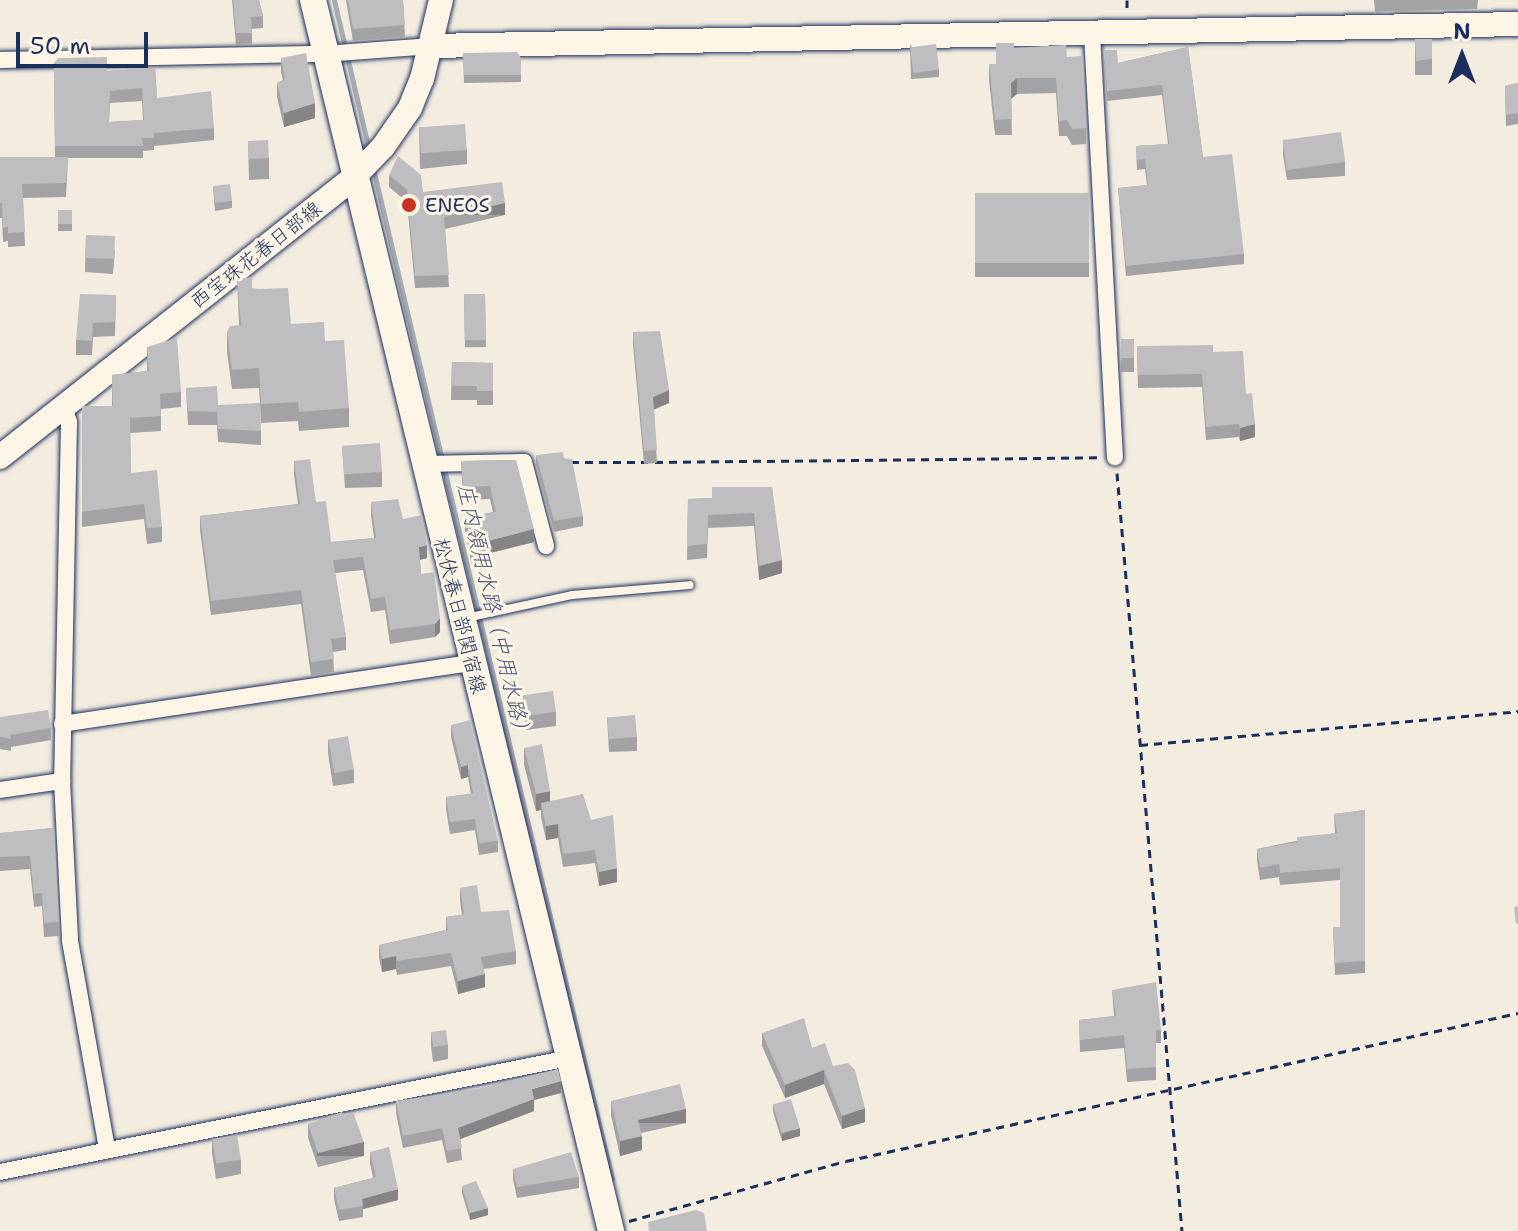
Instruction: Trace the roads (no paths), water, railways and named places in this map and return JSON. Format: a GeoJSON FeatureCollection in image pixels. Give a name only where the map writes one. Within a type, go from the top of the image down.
{"type":"FeatureCollection","features":[{"type":"Feature","properties":{"kind":"main road","name":"松伏春日部関宿線"},"geometry":{"type":"LineString","coordinates":[[313,0],[610,1228]]}},
{"type":"Feature","properties":{"kind":"street","name":"西宝珠花春日部線"},"geometry":{"type":"LineString","coordinates":[[0,457],[354,177],[410,108],[432,46],[441,0]]}},
{"type":"Feature","properties":{"kind":"street"},"geometry":{"type":"LineString","coordinates":[[0,60],[324,54],[432,46],[1518,24]]}},
{"type":"Feature","properties":{"kind":"street"},"geometry":{"type":"LineString","coordinates":[[1092,34],[1115,457]]}},
{"type":"Feature","properties":{"kind":"street"},"geometry":{"type":"LineString","coordinates":[[64,408],[69,422],[62,781],[70,941],[107,1149]]}},
{"type":"Feature","properties":{"kind":"street"},"geometry":{"type":"LineString","coordinates":[[423,464],[524,462],[546,546]]}},
{"type":"Feature","properties":{"kind":"street"},"geometry":{"type":"LineString","coordinates":[[62,724],[472,663]]}},
{"type":"Feature","properties":{"kind":"street"},"geometry":{"type":"LineString","coordinates":[[0,790],[62,781]]}},
{"type":"Feature","properties":{"kind":"street"},"geometry":{"type":"LineString","coordinates":[[0,1172],[569,1058]]}},
{"type":"Feature","properties":{"kind":"lane"},"geometry":{"type":"LineString","coordinates":[[461,619],[572,595],[690,585]]}},
{"type":"Feature","properties":{"kind":"waterway","name":"庄内領用水路（中用水路）"},"geometry":{"type":"LineString","coordinates":[[334,0],[369,151]]}},
{"type":"Feature","properties":{"kind":"waterway","name":"庄内領用水路（中用水路）"},"geometry":{"type":"LineString","coordinates":[[373,168],[612,1179]]}},
{"type":"Feature","properties":{"kind":"place","name":"ENEOS"},"geometry":{"type":"Point","coordinates":[409,205]}}]}
